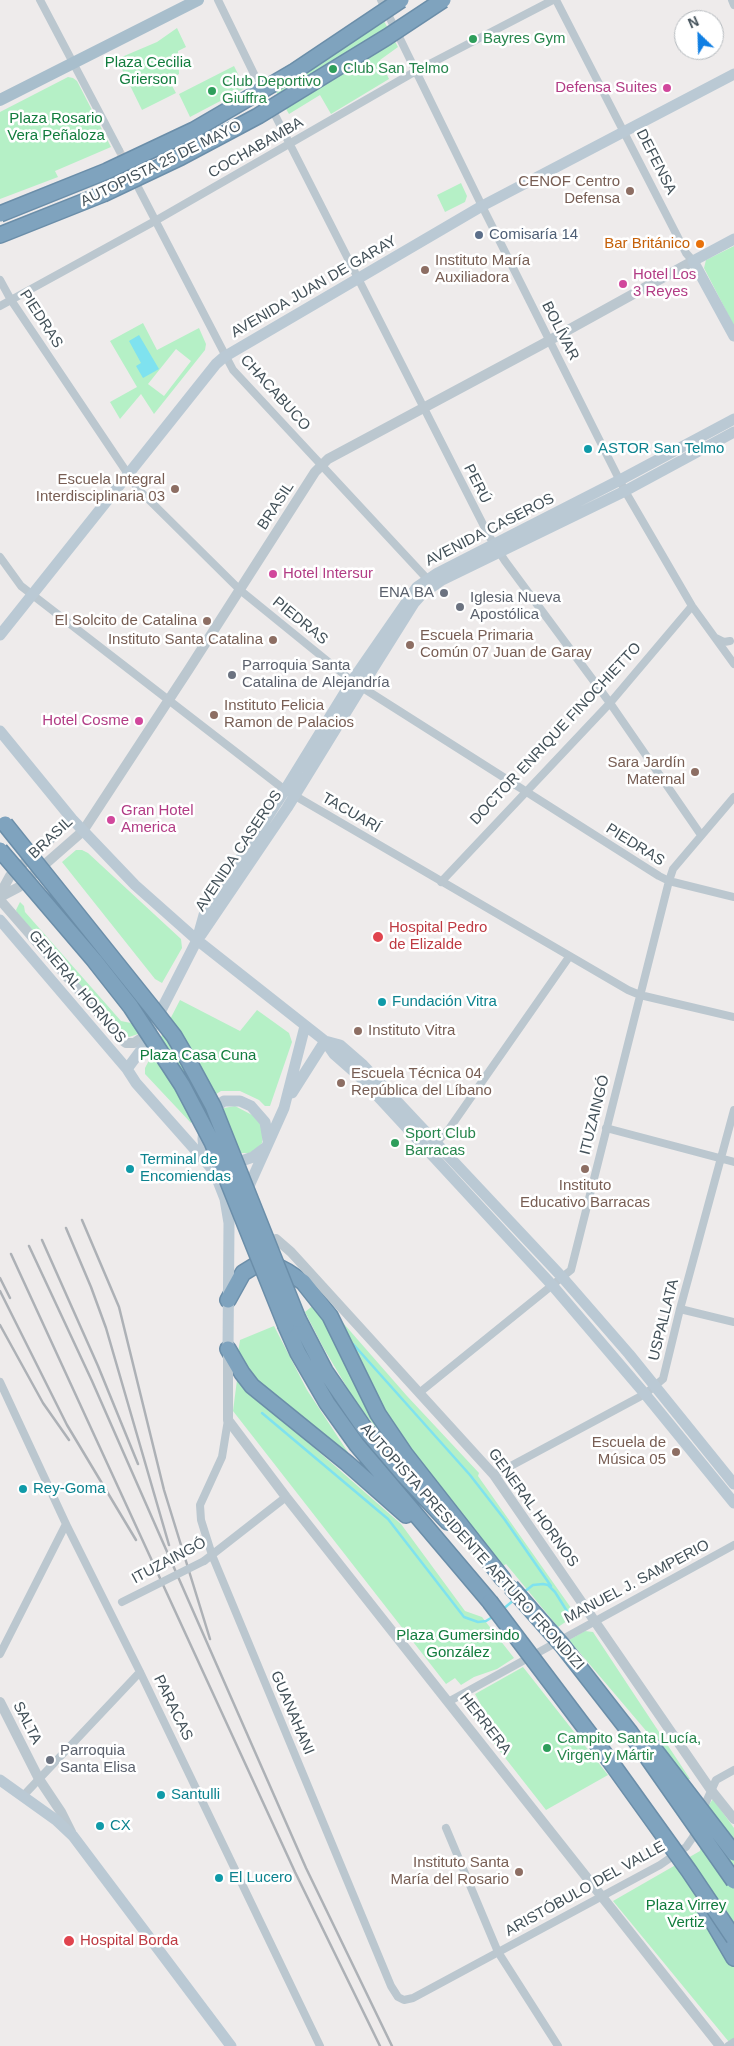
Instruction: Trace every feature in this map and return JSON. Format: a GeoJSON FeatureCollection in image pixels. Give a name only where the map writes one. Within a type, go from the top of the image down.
{"type":"FeatureCollection","features":[{"type":"Feature","properties":{"kind":"highway"},"geometry":{"type":"LineString","coordinates":[[343,39],[388,0]]}},
{"type":"Feature","properties":{"kind":"highway","name":"AUTOPISTA 25 DE MAYO"},"geometry":{"type":"LineString","coordinates":[[0,214],[107,171],[194,130],[255,96],[401,0]]}},
{"type":"Feature","properties":{"kind":"highway","name":"AUTOPISTA 25 DE MAYO"},"geometry":{"type":"LineString","coordinates":[[0,235],[103,194],[224,135],[387,37],[443,0]]}},
{"type":"Feature","properties":{"kind":"highway","name":"AUTOPISTA PRESIDENTE ARTURO FRONDIZI"},"geometry":{"type":"LineString","coordinates":[[2,820],[153,1009],[184,1052],[213,1106],[318,1389],[357,1445],[490,1602],[689,1871],[734,1938]]}},
{"type":"Feature","properties":{"kind":"highway","name":"AUTOPISTA PRESIDENTE ARTURO FRONDIZI"},"geometry":{"type":"LineString","coordinates":[[0,850],[94,960],[131,1007],[182,1084],[212,1142],[292,1322],[365,1429],[423,1497],[507,1583],[562,1645],[639,1744],[734,1881]]}},
{"type":"Feature","properties":{"kind":"highway"},"geometry":{"type":"LineString","coordinates":[[249,1186],[244,1207],[246,1216],[263,1247],[277,1266]]}},
{"type":"Feature","properties":{"kind":"highway"},"geometry":{"type":"LineString","coordinates":[[228,1300],[238,1281],[249,1268],[268,1263],[277,1266],[303,1282],[324,1307],[337,1328],[378,1414],[405,1454],[507,1583]]}},
{"type":"Feature","properties":{"kind":"highway"},"geometry":{"type":"LineString","coordinates":[[228,1348],[242,1373],[252,1386],[376,1488],[470,1577]]}},
{"type":"Feature","properties":{"kind":"highway"},"geometry":{"type":"LineString","coordinates":[[562,1645],[586,1666],[621,1708],[734,1853]]}},
{"type":"Feature","properties":{"kind":"highway"},"geometry":{"type":"LineString","coordinates":[[663,1836],[734,1958]]}},
{"type":"Feature","properties":{"kind":"main road"},"geometry":{"type":"LineString","coordinates":[[0,100],[198,0]]}},
{"type":"Feature","properties":{"kind":"main road","name":"AVENIDA JUAN DE GARAY"},"geometry":{"type":"LineString","coordinates":[[0,635],[129,476],[216,364],[224,357],[482,206],[734,74]]}},
{"type":"Feature","properties":{"kind":"main road"},"geometry":{"type":"LineString","coordinates":[[692,261],[734,239]]}},
{"type":"Feature","properties":{"kind":"main road","name":"DEFENSA"},"geometry":{"type":"LineString","coordinates":[[692,261],[734,336]]}},
{"type":"Feature","properties":{"kind":"main road","name":"AVENIDA CASEROS"},"geometry":{"type":"LineString","coordinates":[[622,485],[734,419]]}},
{"type":"Feature","properties":{"kind":"main road","name":"AVENIDA CASEROS"},"geometry":{"type":"LineString","coordinates":[[127,1069],[147,1042],[150,1032],[196,940],[212,920],[417,587],[622,485],[734,432]]}},
{"type":"Feature","properties":{"kind":"main road"},"geometry":{"type":"LineString","coordinates":[[0,731],[72,819],[135,885],[196,940],[325,1041],[334,1054],[432,1146],[562,1277],[734,1484]]}},
{"type":"Feature","properties":{"kind":"main road","name":"GENERAL HORNOS"},"geometry":{"type":"LineString","coordinates":[[0,920],[127,1069],[136,1083],[208,1163],[222,1190],[229,1223],[228,1300]]}},
{"type":"Feature","properties":{"kind":"main road"},"geometry":{"type":"LineString","coordinates":[[284,1108],[306,1026]]}},
{"type":"Feature","properties":{"kind":"main road"},"geometry":{"type":"LineString","coordinates":[[249,1186],[284,1108],[325,1041]]}},
{"type":"Feature","properties":{"kind":"main road"},"geometry":{"type":"LineString","coordinates":[[224,1101],[240,1101],[251,1106],[259,1113],[268,1130],[267,1145],[253,1157],[238,1162],[228,1165],[208,1163],[203,1139],[204,1128],[210,1114],[217,1106],[224,1101]]}},
{"type":"Feature","properties":{"kind":"main road"},"geometry":{"type":"LineString","coordinates":[[432,1146],[552,1284],[734,1503]]}},
{"type":"Feature","properties":{"kind":"main road"},"geometry":{"type":"LineString","coordinates":[[228,1300],[228,1348]]}},
{"type":"Feature","properties":{"kind":"main road"},"geometry":{"type":"LineString","coordinates":[[0,1780],[56,1820],[73,1836],[231,2046]]}},
{"type":"Feature","properties":{"kind":"street"},"geometry":{"type":"LineString","coordinates":[[40,0],[119,150]]}},
{"type":"Feature","properties":{"kind":"street"},"geometry":{"type":"LineString","coordinates":[[218,0],[256,78]]}},
{"type":"Feature","properties":{"kind":"street","name":"BOLÍVAR"},"geometry":{"type":"LineString","coordinates":[[381,0],[622,485],[692,606],[734,664]]}},
{"type":"Feature","properties":{"kind":"street","name":"COCHABAMBA"},"geometry":{"type":"LineString","coordinates":[[0,306],[156,221],[416,71],[554,0]]}},
{"type":"Feature","properties":{"kind":"street","name":"DEFENSA"},"geometry":{"type":"LineString","coordinates":[[554,0],[686,253],[692,261]]}},
{"type":"Feature","properties":{"kind":"street"},"geometry":{"type":"LineString","coordinates":[[732,0],[734,5]]}},
{"type":"Feature","properties":{"kind":"street","name":"PERÚ"},"geometry":{"type":"LineString","coordinates":[[276,117],[422,408],[497,548],[610,703],[701,835]]}},
{"type":"Feature","properties":{"kind":"street","name":"CHACABUCO"},"geometry":{"type":"LineString","coordinates":[[139,189],[232,370],[322,464],[430,582]]}},
{"type":"Feature","properties":{"kind":"street","name":"BRASIL"},"geometry":{"type":"LineString","coordinates":[[0,897],[19,887],[83,831],[322,464],[328,458],[692,261]]}},
{"type":"Feature","properties":{"kind":"street","name":"PIEDRAS"},"geometry":{"type":"LineString","coordinates":[[0,280],[11,300],[138,489],[240,590],[357,684],[524,792],[668,881],[734,897]]}},
{"type":"Feature","properties":{"kind":"street","name":"TACUARÍ"},"geometry":{"type":"LineString","coordinates":[[0,557],[21,586],[289,793],[569,957],[640,995],[734,1017]]}},
{"type":"Feature","properties":{"kind":"street","name":"DOCTOR ENRIQUE FINOCHIETTO"},"geometry":{"type":"LineString","coordinates":[[440,882],[610,703],[692,606]]}},
{"type":"Feature","properties":{"kind":"street"},"geometry":{"type":"LineString","coordinates":[[715,637],[720,641],[732,640]]}},
{"type":"Feature","properties":{"kind":"street"},"geometry":{"type":"LineString","coordinates":[[721,646],[732,640]]}},
{"type":"Feature","properties":{"kind":"street","name":"ITUZAINGÓ"},"geometry":{"type":"LineString","coordinates":[[419,1393],[552,1284],[572,1270],[668,881],[673,869],[734,797]]}},
{"type":"Feature","properties":{"kind":"street","name":"BRASIL"},"geometry":{"type":"LineString","coordinates":[[0,897],[10,876],[72,819]]}},
{"type":"Feature","properties":{"kind":"street","name":"GENERAL HORNOS"},"geometry":{"type":"LineString","coordinates":[[0,897],[126,1044],[134,1043],[150,1032]]}},
{"type":"Feature","properties":{"kind":"street"},"geometry":{"type":"LineString","coordinates":[[432,1146],[449,1129],[569,957]]}},
{"type":"Feature","properties":{"kind":"street","name":"USPALLATA"},"geometry":{"type":"LineString","coordinates":[[494,1475],[645,1394],[663,1379],[734,1110]]}},
{"type":"Feature","properties":{"kind":"street"},"geometry":{"type":"LineString","coordinates":[[606,1128],[734,1162]]}},
{"type":"Feature","properties":{"kind":"street","name":"GENERAL HORNOS"},"geometry":{"type":"LineString","coordinates":[[276,1239],[291,1252],[494,1475],[711,1790],[734,1819]]}},
{"type":"Feature","properties":{"kind":"street"},"geometry":{"type":"LineString","coordinates":[[680,1309],[734,1322]]}},
{"type":"Feature","properties":{"kind":"street"},"geometry":{"type":"LineString","coordinates":[[228,1348],[228,1420]]}},
{"type":"Feature","properties":{"kind":"street","name":"PARACAS"},"geometry":{"type":"LineString","coordinates":[[0,1382],[66,1524],[140,1672],[320,2046]]}},
{"type":"Feature","properties":{"kind":"street","name":"HERRERA"},"geometry":{"type":"LineString","coordinates":[[228,1420],[286,1497],[720,2046]]}},
{"type":"Feature","properties":{"kind":"street","name":"GUANAHANI"},"geometry":{"type":"LineString","coordinates":[[228,1420],[222,1457],[200,1506],[201,1520],[212,1556],[391,1986],[401,1998],[407,2000],[413,1998]]}},
{"type":"Feature","properties":{"kind":"street","name":"ITUZAINGÓ"},"geometry":{"type":"LineString","coordinates":[[108,1608],[204,1561],[286,1497]]}},
{"type":"Feature","properties":{"kind":"street"},"geometry":{"type":"LineString","coordinates":[[0,1654],[66,1524]]}},
{"type":"Feature","properties":{"kind":"street","name":"MANUEL J. SAMPERIO"},"geometry":{"type":"LineString","coordinates":[[448,1702],[734,1545]]}},
{"type":"Feature","properties":{"kind":"street"},"geometry":{"type":"LineString","coordinates":[[23,1796],[140,1672]]}},
{"type":"Feature","properties":{"kind":"street","name":"SALTA"},"geometry":{"type":"LineString","coordinates":[[0,1702],[39,1779],[61,1812],[73,1836]]}},
{"type":"Feature","properties":{"kind":"street","name":"ARISTÓBULO DEL VALLE"},"geometry":{"type":"LineString","coordinates":[[413,1998],[660,1865],[686,1847],[693,1837],[716,1780],[734,1770]]}},
{"type":"Feature","properties":{"kind":"street"},"geometry":{"type":"LineString","coordinates":[[446,1828],[498,1952],[558,2046]]}},
{"type":"Feature","properties":{"kind":"street"},"geometry":{"type":"LineString","coordinates":[[728,2046],[734,2042]]}},
{"type":"Feature","properties":{"kind":"green space","name":"Club San Telmo"},"geometry":{"type":"Polygon","coordinates":[[[377,8],[398,47],[380,60],[389,79],[331,114],[320,95],[289,114],[268,78],[377,8]]]}},
{"type":"Feature","properties":{"kind":"green space","name":"Plaza Cecilia Grierson"},"geometry":{"type":"Polygon","coordinates":[[[177,28],[186,47],[178,51],[179,74],[169,80],[176,93],[142,110],[117,59],[157,42],[177,28]]]}},
{"type":"Feature","properties":{"kind":"green space","name":"Club Deportivo Giuffra"},"geometry":{"type":"Polygon","coordinates":[[[234,66],[245,88],[190,117],[179,94],[234,66]]]}},
{"type":"Feature","properties":{"kind":"green space","name":"Plaza Rosario Vera Peñaloza"},"geometry":{"type":"Polygon","coordinates":[[[68,77],[77,81],[111,147],[55,171],[58,177],[0,199],[0,112],[68,77]]]}},
{"type":"Feature","properties":{"kind":"green space"},"geometry":{"type":"Polygon","coordinates":[[[461,183],[467,196],[465,202],[445,212],[437,195],[461,183]]]}},
{"type":"Feature","properties":{"kind":"green space"},"geometry":{"type":"Polygon","coordinates":[[[734,246],[734,326],[704,268],[706,260],[734,246]]]}},
{"type":"Feature","properties":{"kind":"green space"},"geometry":{"type":"Polygon","coordinates":[[[143,323],[157,350],[199,328],[206,344],[205,350],[154,414],[141,394],[120,419],[110,402],[137,387],[110,341],[143,323]],[[176,349],[148,384],[164,396],[191,361],[176,349]]]}},
{"type":"Feature","properties":{"kind":"green space"},"geometry":{"type":"Polygon","coordinates":[[[76,850],[88,853],[181,939],[182,948],[162,983],[155,979],[62,862],[76,850]]]}},
{"type":"Feature","properties":{"kind":"green space"},"geometry":{"type":"Polygon","coordinates":[[[20,902],[24,906],[25,912],[121,1021],[131,1023],[140,1031],[138,1034],[129,1037],[122,1032],[17,913],[16,910],[20,902]]]}},
{"type":"Feature","properties":{"kind":"green space","name":"Plaza Casa Cuna"},"geometry":{"type":"Polygon","coordinates":[[[180,1000],[240,1031],[257,1010],[289,1033],[292,1042],[270,1106],[265,1106],[259,1100],[240,1091],[221,1091],[205,1101],[191,1123],[145,1074],[145,1068],[180,1000]]]}},
{"type":"Feature","properties":{"kind":"green space","name":"Plaza Casa Cuna"},"geometry":{"type":"Polygon","coordinates":[[[235,1106],[254,1116],[262,1126],[262,1143],[256,1150],[249,1153],[241,1153],[222,1112],[224,1108],[235,1106]]]}},
{"type":"Feature","properties":{"kind":"green space"},"geometry":{"type":"Polygon","coordinates":[[[315,1304],[400,1458],[355,1401],[323,1347],[305,1312],[315,1304]]]}},
{"type":"Feature","properties":{"kind":"green space"},"geometry":{"type":"Polygon","coordinates":[[[330,1308],[407,1396],[479,1473],[478,1476],[576,1615],[558,1627],[506,1564],[503,1566],[491,1554],[392,1427],[330,1308]]]}},
{"type":"Feature","properties":{"kind":"green space"},"geometry":{"type":"Polygon","coordinates":[[[274,1326],[307,1390],[355,1463],[255,1382],[238,1353],[240,1340],[274,1326]]]}},
{"type":"Feature","properties":{"kind":"green space","name":"Plaza Gumersindo González"},"geometry":{"type":"Polygon","coordinates":[[[237,1380],[401,1524],[465,1611],[482,1617],[514,1658],[497,1669],[474,1677],[461,1685],[455,1678],[446,1684],[233,1411],[237,1380]]]}},
{"type":"Feature","properties":{"kind":"green space"},"geometry":{"type":"Polygon","coordinates":[[[585,1631],[593,1632],[690,1779],[687,1779],[569,1640],[585,1631]]]}},
{"type":"Feature","properties":{"kind":"green space"},"geometry":{"type":"Polygon","coordinates":[[[523,1667],[608,1775],[546,1810],[470,1713],[481,1705],[475,1694],[523,1667]]]}},
{"type":"Feature","properties":{"kind":"green space","name":"Plaza Virrey Vertiz"},"geometry":{"type":"Polygon","coordinates":[[[713,1799],[734,1828],[734,2039],[729,2042],[613,1901],[700,1851],[708,1806],[713,1799]]]}},
{"type":"Feature","properties":{"kind":"water"},"geometry":{"type":"Polygon","coordinates":[[[139,335],[159,369],[143,378],[136,366],[141,363],[129,341],[139,335]]]}},
{"type":"Feature","properties":{"kind":"waterway"},"geometry":{"type":"LineString","coordinates":[[353,1344],[470,1475],[505,1520],[551,1586]]}},
{"type":"Feature","properties":{"kind":"waterway"},"geometry":{"type":"LineString","coordinates":[[262,1413],[388,1519],[464,1617],[478,1622],[486,1621],[494,1616]]}},
{"type":"Feature","properties":{"kind":"waterway"},"geometry":{"type":"LineString","coordinates":[[524,1592],[533,1585],[548,1585],[555,1592],[570,1616]]}},
{"type":"Feature","properties":{"kind":"waterway"},"geometry":{"type":"LineString","coordinates":[[502,1610],[515,1599]]}},
{"type":"Feature","properties":{"kind":"tunnel"},"geometry":{"type":"LineString","coordinates":[[119,150],[135,182]]}},
{"type":"Feature","properties":{"kind":"railway"},"geometry":{"type":"LineString","coordinates":[[82,1220],[119,1307],[164,1490],[210,1639]]}},
{"type":"Feature","properties":{"kind":"railway"},"geometry":{"type":"LineString","coordinates":[[66,1228],[106,1328],[169,1545]]}},
{"type":"Feature","properties":{"kind":"railway"},"geometry":{"type":"LineString","coordinates":[[42,1240],[98,1366],[138,1464]]}},
{"type":"Feature","properties":{"kind":"railway"},"geometry":{"type":"LineString","coordinates":[[29,1246],[92,1381],[306,1868],[392,2046]]}},
{"type":"Feature","properties":{"kind":"railway"},"geometry":{"type":"LineString","coordinates":[[11,1254],[295,1872],[380,2046]]}},
{"type":"Feature","properties":{"kind":"railway"},"geometry":{"type":"LineString","coordinates":[[0,1278],[10,1298]]}},
{"type":"Feature","properties":{"kind":"railway"},"geometry":{"type":"LineString","coordinates":[[0,1291],[67,1425],[136,1540]]}},
{"type":"Feature","properties":{"kind":"railway"},"geometry":{"type":"LineString","coordinates":[[0,1325],[43,1403],[69,1440]]}},
{"type":"Feature","properties":{"kind":"place","name":"Bayres Gym"},"geometry":{"type":"Point","coordinates":[473,39]}},
{"type":"Feature","properties":{"kind":"place","name":"Club San Telmo"},"geometry":{"type":"Point","coordinates":[333,69]}},
{"type":"Feature","properties":{"kind":"place","name":"Defensa Suites"},"geometry":{"type":"Point","coordinates":[667,88]}},
{"type":"Feature","properties":{"kind":"place","name":"Club Deportivo Giuffra"},"geometry":{"type":"Point","coordinates":[212,91]}},
{"type":"Feature","properties":{"kind":"place","name":"CENOF Centro Defensa"},"geometry":{"type":"Point","coordinates":[630,191]}},
{"type":"Feature","properties":{"kind":"place","name":"Comisaría 14"},"geometry":{"type":"Point","coordinates":[479,235]}},
{"type":"Feature","properties":{"kind":"place","name":"Bar Británico"},"geometry":{"type":"Point","coordinates":[700,244]}},
{"type":"Feature","properties":{"kind":"place","name":"Instituto María Auxiliadora"},"geometry":{"type":"Point","coordinates":[425,270]}},
{"type":"Feature","properties":{"kind":"place","name":"Hotel Los 3 Reyes"},"geometry":{"type":"Point","coordinates":[623,284]}},
{"type":"Feature","properties":{"kind":"place","name":"ASTOR San Telmo"},"geometry":{"type":"Point","coordinates":[588,449]}},
{"type":"Feature","properties":{"kind":"place","name":"Escuela Integral Interdisciplinaria 03"},"geometry":{"type":"Point","coordinates":[175,489]}},
{"type":"Feature","properties":{"kind":"place","name":"Hotel Intersur"},"geometry":{"type":"Point","coordinates":[273,574]}},
{"type":"Feature","properties":{"kind":"place","name":"ENA BA"},"geometry":{"type":"Point","coordinates":[444,593]}},
{"type":"Feature","properties":{"kind":"place","name":"Iglesia Nueva Apostólica"},"geometry":{"type":"Point","coordinates":[460,607]}},
{"type":"Feature","properties":{"kind":"place","name":"El Solcito de Catalina"},"geometry":{"type":"Point","coordinates":[207,621]}},
{"type":"Feature","properties":{"kind":"place","name":"Instituto Santa Catalina"},"geometry":{"type":"Point","coordinates":[273,640]}},
{"type":"Feature","properties":{"kind":"place","name":"Escuela Primaria Común 07 Juan de Garay"},"geometry":{"type":"Point","coordinates":[410,645]}},
{"type":"Feature","properties":{"kind":"place","name":"Parroquia Santa Catalina de Alejandría"},"geometry":{"type":"Point","coordinates":[232,675]}},
{"type":"Feature","properties":{"kind":"place","name":"Instituto Felicia Ramon de Palacios"},"geometry":{"type":"Point","coordinates":[214,715]}},
{"type":"Feature","properties":{"kind":"place","name":"Hotel Cosme"},"geometry":{"type":"Point","coordinates":[139,721]}},
{"type":"Feature","properties":{"kind":"place","name":"Sara Jardín Maternal"},"geometry":{"type":"Point","coordinates":[695,772]}},
{"type":"Feature","properties":{"kind":"place","name":"Gran Hotel America"},"geometry":{"type":"Point","coordinates":[111,820]}},
{"type":"Feature","properties":{"kind":"place","name":"Hospital Pedro de Elizalde"},"geometry":{"type":"Point","coordinates":[378,937]}},
{"type":"Feature","properties":{"kind":"place","name":"Fundación Vitra"},"geometry":{"type":"Point","coordinates":[382,1002]}},
{"type":"Feature","properties":{"kind":"place","name":"Instituto Vitra"},"geometry":{"type":"Point","coordinates":[358,1031]}},
{"type":"Feature","properties":{"kind":"place","name":"Escuela Técnica 04 República del Líbano"},"geometry":{"type":"Point","coordinates":[341,1083]}},
{"type":"Feature","properties":{"kind":"place","name":"Sport Club Barracas"},"geometry":{"type":"Point","coordinates":[395,1143]}},
{"type":"Feature","properties":{"kind":"place","name":"Terminal de Encomiendas"},"geometry":{"type":"Point","coordinates":[130,1169]}},
{"type":"Feature","properties":{"kind":"place","name":"Instituto Educativo Barracas"},"geometry":{"type":"Point","coordinates":[585,1169]}},
{"type":"Feature","properties":{"kind":"place","name":"Escuela de Música 05"},"geometry":{"type":"Point","coordinates":[676,1452]}},
{"type":"Feature","properties":{"kind":"place","name":"Rey-Goma"},"geometry":{"type":"Point","coordinates":[23,1489]}},
{"type":"Feature","properties":{"kind":"place","name":"Campito Santa Lucía, Virgen y Mártir"},"geometry":{"type":"Point","coordinates":[547,1748]}},
{"type":"Feature","properties":{"kind":"place","name":"Parroquia Santa Elisa"},"geometry":{"type":"Point","coordinates":[50,1760]}},
{"type":"Feature","properties":{"kind":"place","name":"Santulli"},"geometry":{"type":"Point","coordinates":[161,1795]}},
{"type":"Feature","properties":{"kind":"place","name":"CX"},"geometry":{"type":"Point","coordinates":[100,1826]}},
{"type":"Feature","properties":{"kind":"place","name":"Instituto Santa María del Rosario"},"geometry":{"type":"Point","coordinates":[519,1872]}},
{"type":"Feature","properties":{"kind":"place","name":"El Lucero"},"geometry":{"type":"Point","coordinates":[219,1878]}},
{"type":"Feature","properties":{"kind":"place","name":"Hospital Borda"},"geometry":{"type":"Point","coordinates":[69,1941]}}]}
